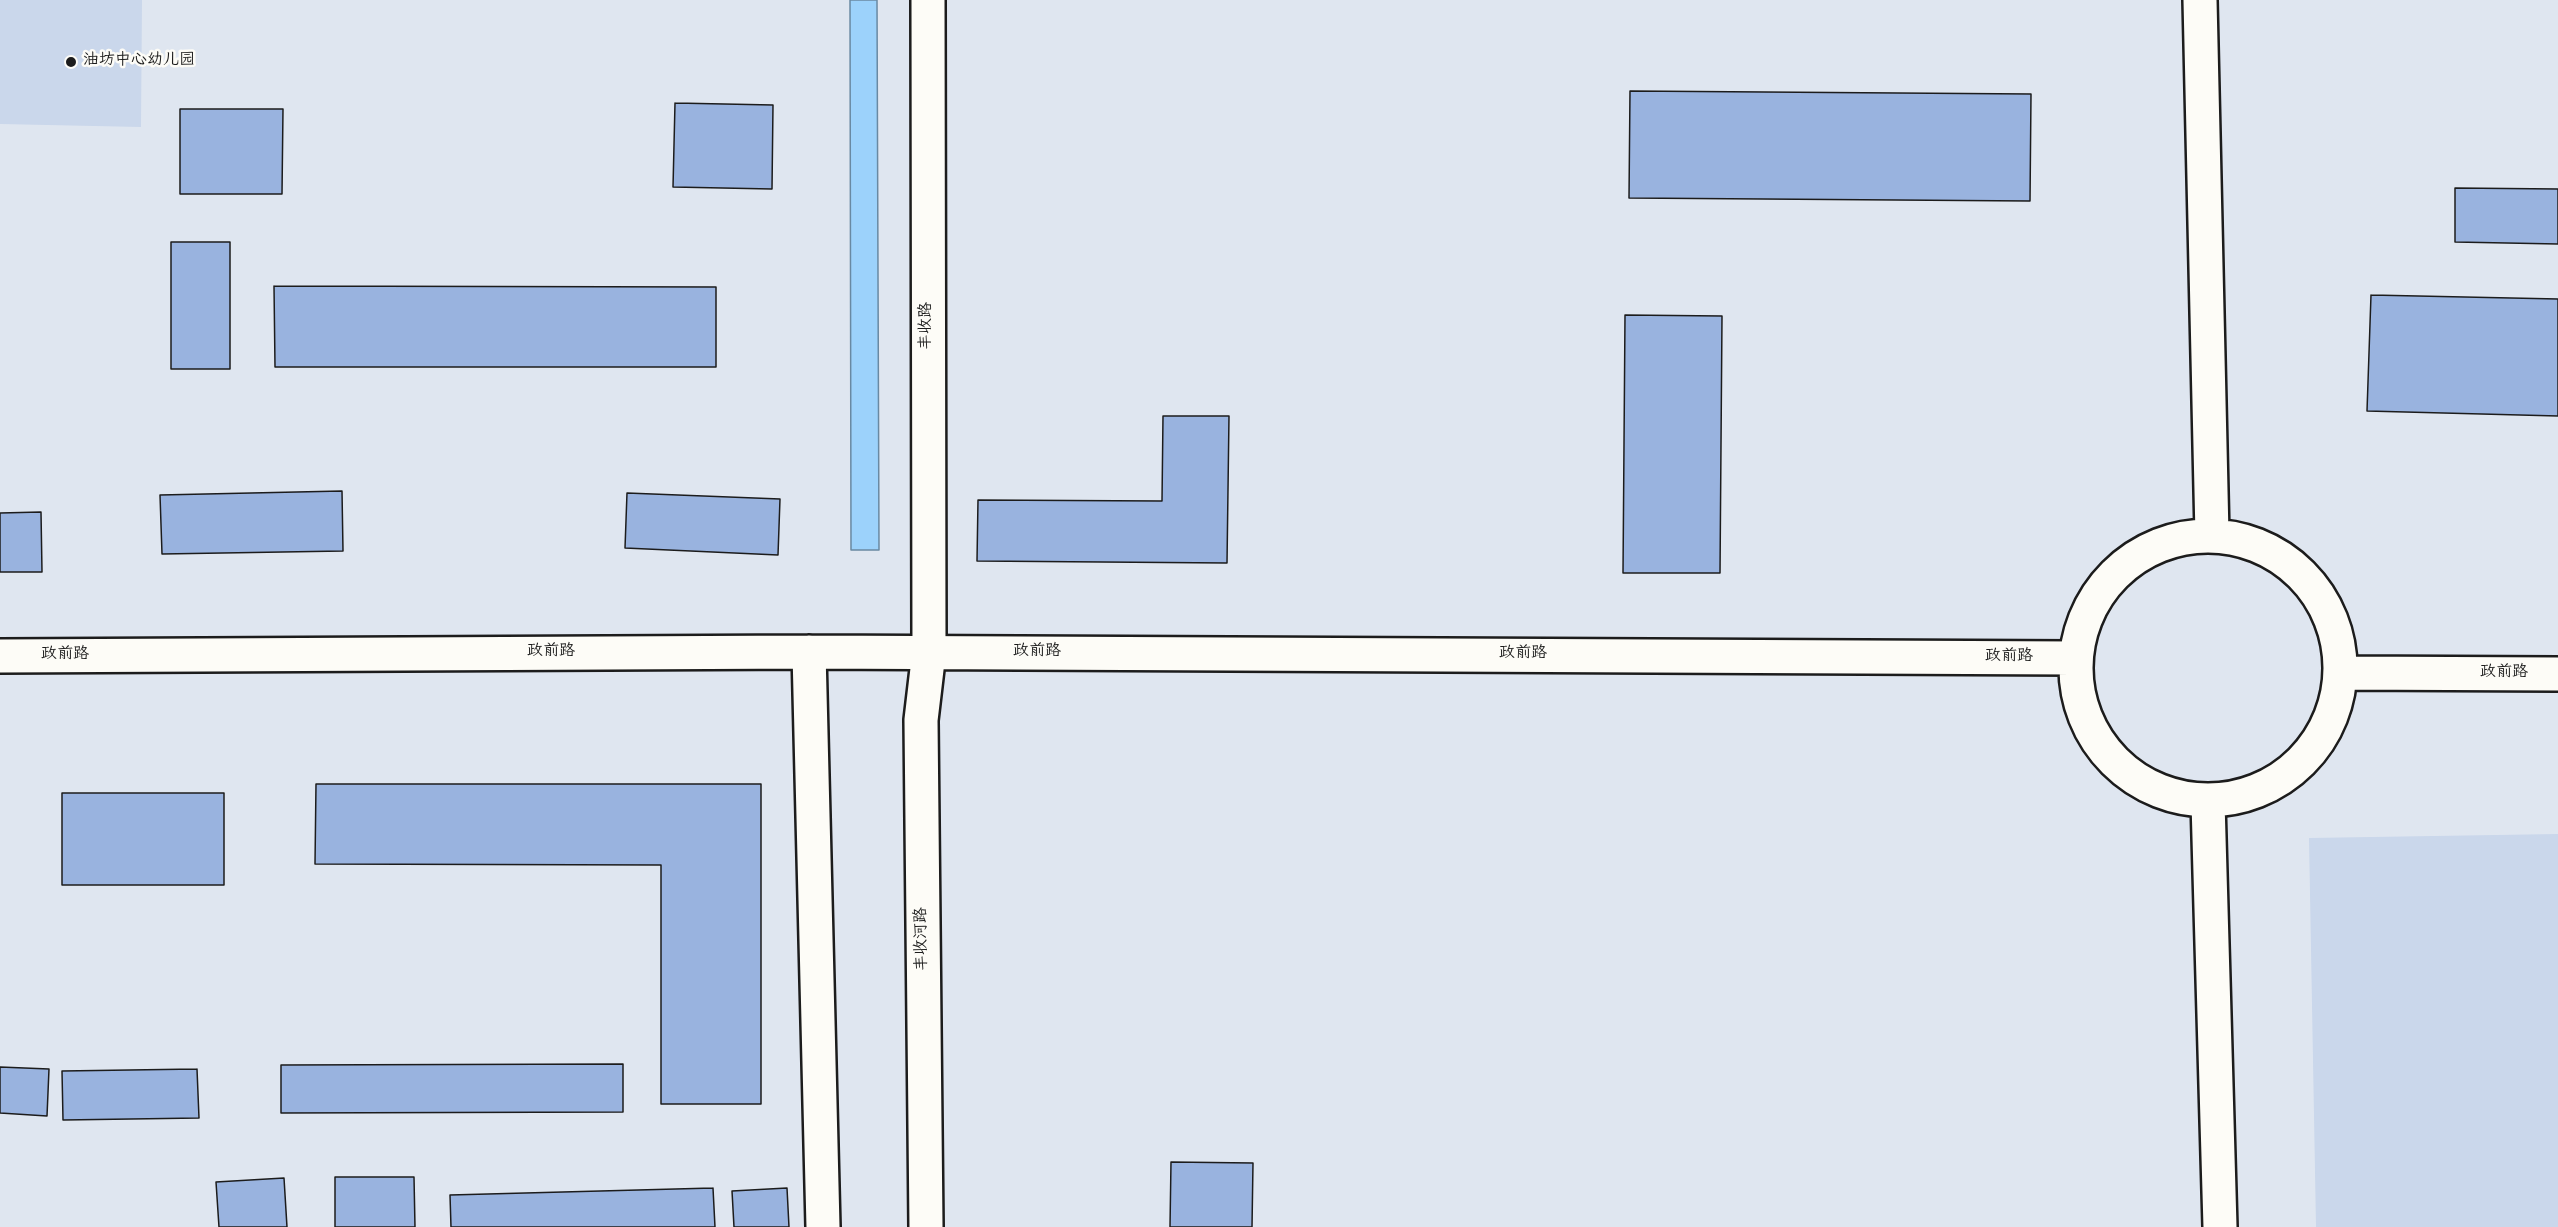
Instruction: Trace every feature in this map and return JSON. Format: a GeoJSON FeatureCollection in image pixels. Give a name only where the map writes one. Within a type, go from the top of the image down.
{"type":"FeatureCollection","features":[{"type":"Feature","properties":{"kind":"street","name":"丰收路"},"geometry":{"type":"LineString","coordinates":[[928,0],[929,652]]}},
{"type":"Feature","properties":{"kind":"street"},"geometry":{"type":"LineString","coordinates":[[2200,0],[2212,535]]}},
{"type":"Feature","properties":{"kind":"street"},"geometry":{"type":"LineString","coordinates":[[2212,535],[2263,547],[2306,577],[2334,621],[2342,673],[2330,722],[2301,764],[2258,792],[2208,801],[2155,790],[2110,759],[2082,712],[2074,658],[2088,610],[2119,569],[2162,543],[2212,535]]}},
{"type":"Feature","properties":{"kind":"street"},"geometry":{"type":"LineString","coordinates":[[809,652],[823,1227]]}},
{"type":"Feature","properties":{"kind":"street","name":"政前路"},"geometry":{"type":"LineString","coordinates":[[0,656],[929,652],[2074,658]]}},
{"type":"Feature","properties":{"kind":"street","name":"丰收河路"},"geometry":{"type":"LineString","coordinates":[[926,1227],[921,720],[929,652]]}},
{"type":"Feature","properties":{"kind":"street","name":"政前路"},"geometry":{"type":"LineString","coordinates":[[2342,673],[2558,674]]}},
{"type":"Feature","properties":{"kind":"street"},"geometry":{"type":"LineString","coordinates":[[2208,801],[2220,1227]]}},
{"type":"Feature","properties":{"kind":"shaded area","name":"油坊中心幼儿园"},"geometry":{"type":"Polygon","coordinates":[[[0,0],[142,0],[141,127],[0,124],[0,0]]]}},
{"type":"Feature","properties":{"kind":"shaded area"},"geometry":{"type":"Polygon","coordinates":[[[2558,834],[2558,1227],[2316,1227],[2309,838],[2558,834]]]}},
{"type":"Feature","properties":{"kind":"water"},"geometry":{"type":"Polygon","coordinates":[[[850,0],[877,0],[879,550],[851,550],[850,0]]]}},
{"type":"Feature","properties":{"kind":"building"},"geometry":{"type":"Polygon","coordinates":[[[1630,91],[2031,94],[2030,201],[1629,198],[1630,91]]]}},
{"type":"Feature","properties":{"kind":"building"},"geometry":{"type":"Polygon","coordinates":[[[675,103],[773,105],[772,189],[673,187],[675,103]]]}},
{"type":"Feature","properties":{"kind":"building"},"geometry":{"type":"Polygon","coordinates":[[[180,109],[283,109],[282,194],[180,194],[180,109]]]}},
{"type":"Feature","properties":{"kind":"building"},"geometry":{"type":"Polygon","coordinates":[[[2455,188],[2558,189],[2558,244],[2455,242],[2455,188]]]}},
{"type":"Feature","properties":{"kind":"building"},"geometry":{"type":"Polygon","coordinates":[[[171,242],[230,242],[230,369],[171,369],[171,242]]]}},
{"type":"Feature","properties":{"kind":"building"},"geometry":{"type":"Polygon","coordinates":[[[274,286],[716,287],[716,367],[275,367],[274,286]]]}},
{"type":"Feature","properties":{"kind":"building"},"geometry":{"type":"Polygon","coordinates":[[[2371,295],[2558,299],[2558,416],[2367,411],[2371,295]]]}},
{"type":"Feature","properties":{"kind":"building"},"geometry":{"type":"Polygon","coordinates":[[[1625,315],[1722,316],[1720,573],[1623,573],[1625,315]]]}},
{"type":"Feature","properties":{"kind":"building"},"geometry":{"type":"Polygon","coordinates":[[[1163,416],[1229,416],[1227,563],[977,561],[978,500],[1162,501],[1163,416]]]}},
{"type":"Feature","properties":{"kind":"building"},"geometry":{"type":"Polygon","coordinates":[[[342,491],[343,551],[162,554],[160,495],[342,491]]]}},
{"type":"Feature","properties":{"kind":"building"},"geometry":{"type":"Polygon","coordinates":[[[627,493],[780,499],[778,555],[625,548],[627,493]]]}},
{"type":"Feature","properties":{"kind":"building"},"geometry":{"type":"Polygon","coordinates":[[[41,512],[42,572],[0,572],[0,513],[41,512]]]}},
{"type":"Feature","properties":{"kind":"building"},"geometry":{"type":"Polygon","coordinates":[[[316,784],[761,784],[761,1104],[661,1104],[661,865],[315,864],[316,784]]]}},
{"type":"Feature","properties":{"kind":"building"},"geometry":{"type":"Polygon","coordinates":[[[62,793],[224,793],[224,885],[62,885],[62,793]]]}},
{"type":"Feature","properties":{"kind":"building"},"geometry":{"type":"Polygon","coordinates":[[[623,1064],[623,1112],[281,1113],[281,1065],[623,1064]]]}},
{"type":"Feature","properties":{"kind":"building"},"geometry":{"type":"Polygon","coordinates":[[[0,1067],[49,1069],[47,1116],[0,1113],[0,1067]]]}},
{"type":"Feature","properties":{"kind":"building"},"geometry":{"type":"Polygon","coordinates":[[[197,1069],[199,1118],[63,1120],[62,1071],[197,1069]]]}},
{"type":"Feature","properties":{"kind":"building"},"geometry":{"type":"Polygon","coordinates":[[[1171,1162],[1253,1163],[1252,1227],[1170,1227],[1171,1162]]]}},
{"type":"Feature","properties":{"kind":"building"},"geometry":{"type":"Polygon","coordinates":[[[335,1177],[414,1177],[415,1227],[335,1227],[335,1177]]]}},
{"type":"Feature","properties":{"kind":"building"},"geometry":{"type":"Polygon","coordinates":[[[284,1178],[287,1227],[219,1227],[216,1182],[284,1178]]]}},
{"type":"Feature","properties":{"kind":"building"},"geometry":{"type":"Polygon","coordinates":[[[713,1188],[715,1227],[451,1227],[450,1195],[713,1188]]]}},
{"type":"Feature","properties":{"kind":"building"},"geometry":{"type":"Polygon","coordinates":[[[787,1188],[789,1227],[734,1227],[732,1191],[787,1188]]]}},
{"type":"Feature","properties":{"kind":"place","name":"油坊中心幼儿园"},"geometry":{"type":"Point","coordinates":[71,62]}}]}
